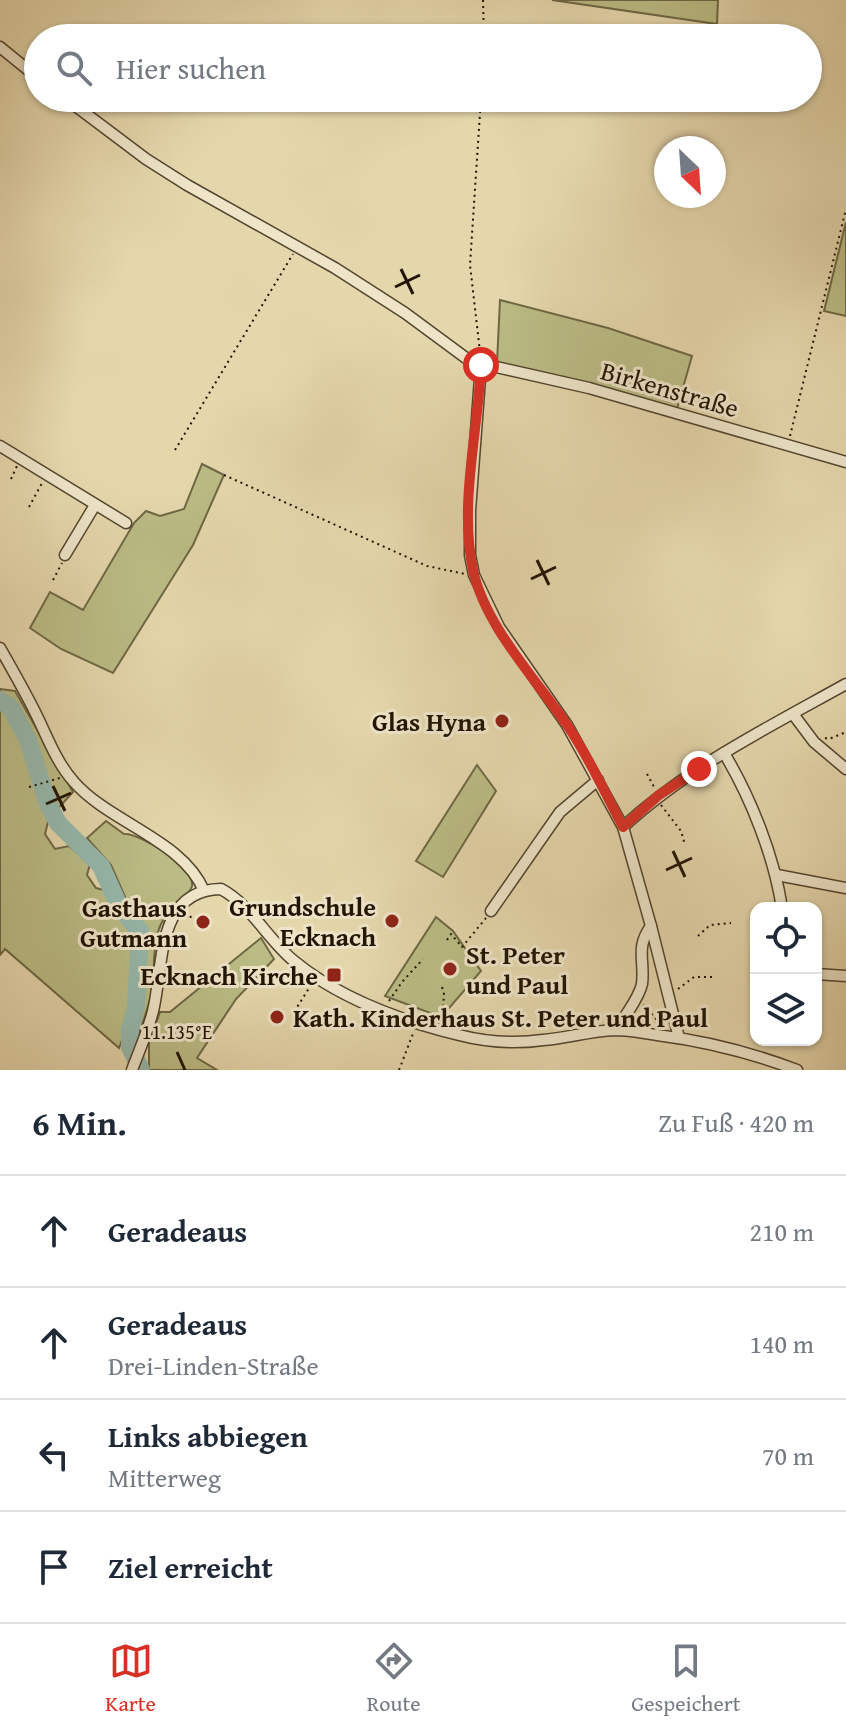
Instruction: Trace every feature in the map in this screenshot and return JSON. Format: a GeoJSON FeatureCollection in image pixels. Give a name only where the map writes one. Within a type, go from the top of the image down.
{"type":"FeatureCollection","features":[{"type":"Feature","properties":{"kind":"street"},"geometry":{"type":"LineString","coordinates":[[0,47],[24,67]]}},
{"type":"Feature","properties":{"kind":"street","name":"Birkenstraße"},"geometry":{"type":"LineString","coordinates":[[84,112],[146,159],[405,313],[470,361],[589,388],[846,462]]}},
{"type":"Feature","properties":{"kind":"street"},"geometry":{"type":"LineString","coordinates":[[481,365],[471,484],[470,535],[474,575],[487,607],[520,660],[567,725],[623,827],[679,1038]]}},
{"type":"Feature","properties":{"kind":"street"},"geometry":{"type":"LineString","coordinates":[[0,446],[126,523]]}},
{"type":"Feature","properties":{"kind":"street"},"geometry":{"type":"LineString","coordinates":[[65,555],[95,505]]}},
{"type":"Feature","properties":{"kind":"street"},"geometry":{"type":"LineString","coordinates":[[0,648],[52,750],[73,782],[99,804],[181,860],[197,876],[204,891]]}},
{"type":"Feature","properties":{"kind":"street"},"geometry":{"type":"LineString","coordinates":[[623,827],[657,797],[724,753],[846,684]]}},
{"type":"Feature","properties":{"kind":"street"},"geometry":{"type":"LineString","coordinates":[[793,714],[811,738],[846,769]]}},
{"type":"Feature","properties":{"kind":"street"},"geometry":{"type":"LineString","coordinates":[[724,753],[748,798],[777,875],[781,902]]}},
{"type":"Feature","properties":{"kind":"street"},"geometry":{"type":"LineString","coordinates":[[491,911],[560,812],[598,780]]}},
{"type":"Feature","properties":{"kind":"street"},"geometry":{"type":"LineString","coordinates":[[777,875],[846,888]]}},
{"type":"Feature","properties":{"kind":"street"},"geometry":{"type":"LineString","coordinates":[[132,1070],[153,1011],[166,930],[186,903],[204,891],[221,889],[230,894],[294,961],[317,977],[385,1012],[416,1022],[462,1036],[519,1043],[587,1031],[619,1030],[679,1038],[759,1056],[797,1070]]}},
{"type":"Feature","properties":{"kind":"street"},"geometry":{"type":"LineString","coordinates":[[623,1020],[639,992],[642,975],[640,949],[651,926]]}},
{"type":"Feature","properties":{"kind":"street"},"geometry":{"type":"LineString","coordinates":[[822,974],[846,976]]}},
{"type":"Feature","properties":{"kind":"path"},"geometry":{"type":"LineString","coordinates":[[483,0],[484,24]]}},
{"type":"Feature","properties":{"kind":"path"},"geometry":{"type":"LineString","coordinates":[[480,112],[470,265],[481,365]]}},
{"type":"Feature","properties":{"kind":"path"},"geometry":{"type":"LineString","coordinates":[[787,445],[846,209]]}},
{"type":"Feature","properties":{"kind":"path"},"geometry":{"type":"LineString","coordinates":[[175,450],[298,247]]}},
{"type":"Feature","properties":{"kind":"path"},"geometry":{"type":"LineString","coordinates":[[11,479],[22,459]]}},
{"type":"Feature","properties":{"kind":"path"},"geometry":{"type":"LineString","coordinates":[[29,507],[47,475]]}},
{"type":"Feature","properties":{"kind":"path"},"geometry":{"type":"LineString","coordinates":[[224,475],[427,566],[449,573],[474,575]]}},
{"type":"Feature","properties":{"kind":"path"},"geometry":{"type":"LineString","coordinates":[[53,580],[65,555]]}},
{"type":"Feature","properties":{"kind":"path"},"geometry":{"type":"LineString","coordinates":[[811,738],[819,735],[829,739],[846,732]]}},
{"type":"Feature","properties":{"kind":"path"},"geometry":{"type":"LineString","coordinates":[[647,774],[657,797],[681,831],[685,845]]}},
{"type":"Feature","properties":{"kind":"path"},"geometry":{"type":"LineString","coordinates":[[29,787],[49,781]]}},
{"type":"Feature","properties":{"kind":"path"},"geometry":{"type":"LineString","coordinates":[[447,940],[451,934],[462,947],[491,911]]}},
{"type":"Feature","properties":{"kind":"path"},"geometry":{"type":"LineString","coordinates":[[188,919],[193,915]]}},
{"type":"Feature","properties":{"kind":"path"},"geometry":{"type":"LineString","coordinates":[[698,936],[710,925],[731,923]]}},
{"type":"Feature","properties":{"kind":"path"},"geometry":{"type":"LineString","coordinates":[[385,1012],[402,982],[423,959]]}},
{"type":"Feature","properties":{"kind":"path"},"geometry":{"type":"LineString","coordinates":[[306,1028],[308,1022],[294,1012],[317,977]]}},
{"type":"Feature","properties":{"kind":"path"},"geometry":{"type":"LineString","coordinates":[[669,995],[694,977],[713,977]]}},
{"type":"Feature","properties":{"kind":"path"},"geometry":{"type":"LineString","coordinates":[[442,987],[442,1020]]}},
{"type":"Feature","properties":{"kind":"path"},"geometry":{"type":"LineString","coordinates":[[639,992],[645,1009],[657,1020],[658,1035]]}},
{"type":"Feature","properties":{"kind":"path"},"geometry":{"type":"LineString","coordinates":[[290,1006],[297,1007]]}},
{"type":"Feature","properties":{"kind":"path"},"geometry":{"type":"LineString","coordinates":[[399,1070],[416,1022]]}},
{"type":"Feature","properties":{"kind":"green space"},"geometry":{"type":"Polygon","coordinates":[[[552,0],[718,0],[717,24],[552,0]]]}},
{"type":"Feature","properties":{"kind":"green space"},"geometry":{"type":"Polygon","coordinates":[[[846,222],[846,316],[824,311],[846,222]]]}},
{"type":"Feature","properties":{"kind":"green space"},"geometry":{"type":"Polygon","coordinates":[[[500,300],[608,328],[692,356],[677,409],[497,363],[500,300]]]}},
{"type":"Feature","properties":{"kind":"green space"},"geometry":{"type":"Polygon","coordinates":[[[202,464],[224,475],[193,545],[113,673],[61,649],[30,628],[50,592],[83,610],[134,523],[146,511],[160,516],[184,509],[202,464]]]}},
{"type":"Feature","properties":{"kind":"green space"},"geometry":{"type":"Polygon","coordinates":[[[0,689],[15,691],[73,792],[49,818],[45,834],[55,849],[69,846],[90,864],[87,875],[96,888],[104,890],[105,886],[117,912],[136,927],[144,918],[129,906],[111,865],[87,838],[106,821],[124,834],[142,839],[165,852],[191,879],[190,891],[164,919],[158,931],[152,991],[129,1061],[122,1040],[119,1048],[5,949],[0,955],[0,689]]]}},
{"type":"Feature","properties":{"kind":"green space"},"geometry":{"type":"Polygon","coordinates":[[[477,765],[496,791],[443,877],[416,861],[477,765]]]}},
{"type":"Feature","properties":{"kind":"green space"},"geometry":{"type":"Polygon","coordinates":[[[436,917],[453,931],[481,971],[444,1014],[438,1016],[385,996],[436,917]]]}},
{"type":"Feature","properties":{"kind":"green space"},"geometry":{"type":"Polygon","coordinates":[[[261,938],[274,959],[236,999],[197,1058],[217,1070],[149,1070],[149,1042],[160,1012],[170,1012],[261,938]]]}},
{"type":"Feature","properties":{"kind":"waterway"},"geometry":{"type":"LineString","coordinates":[[0,700],[11,708],[28,740],[48,804],[58,823],[101,866],[120,908],[140,931],[136,1007],[130,1030],[130,1047],[141,1070]]}},
{"type":"Feature","properties":{"kind":"place","name":"Glas Hyna"},"geometry":{"type":"Point","coordinates":[502,721]}},
{"type":"Feature","properties":{"kind":"place","name":"Grundschule Ecknach"},"geometry":{"type":"Point","coordinates":[392,921]}},
{"type":"Feature","properties":{"kind":"place","name":"Gasthaus Gutmann"},"geometry":{"type":"Point","coordinates":[203,922]}},
{"type":"Feature","properties":{"kind":"place","name":"St. Peter und Paul"},"geometry":{"type":"Point","coordinates":[450,969]}},
{"type":"Feature","properties":{"kind":"place","name":"Ecknach Kirche"},"geometry":{"type":"Point","coordinates":[334,975]}},
{"type":"Feature","properties":{"kind":"place","name":"Kath. Kinderhaus St. Peter und Paul"},"geometry":{"type":"Point","coordinates":[277,1017]}},
{"type":"Feature","properties":{"kind":"route"},"geometry":{"type":"LineString","coordinates":[[481,365],[471,484],[470,555],[474,575],[487,607],[520,660],[567,725],[623,827],[659,795],[699,769]]}}]}
